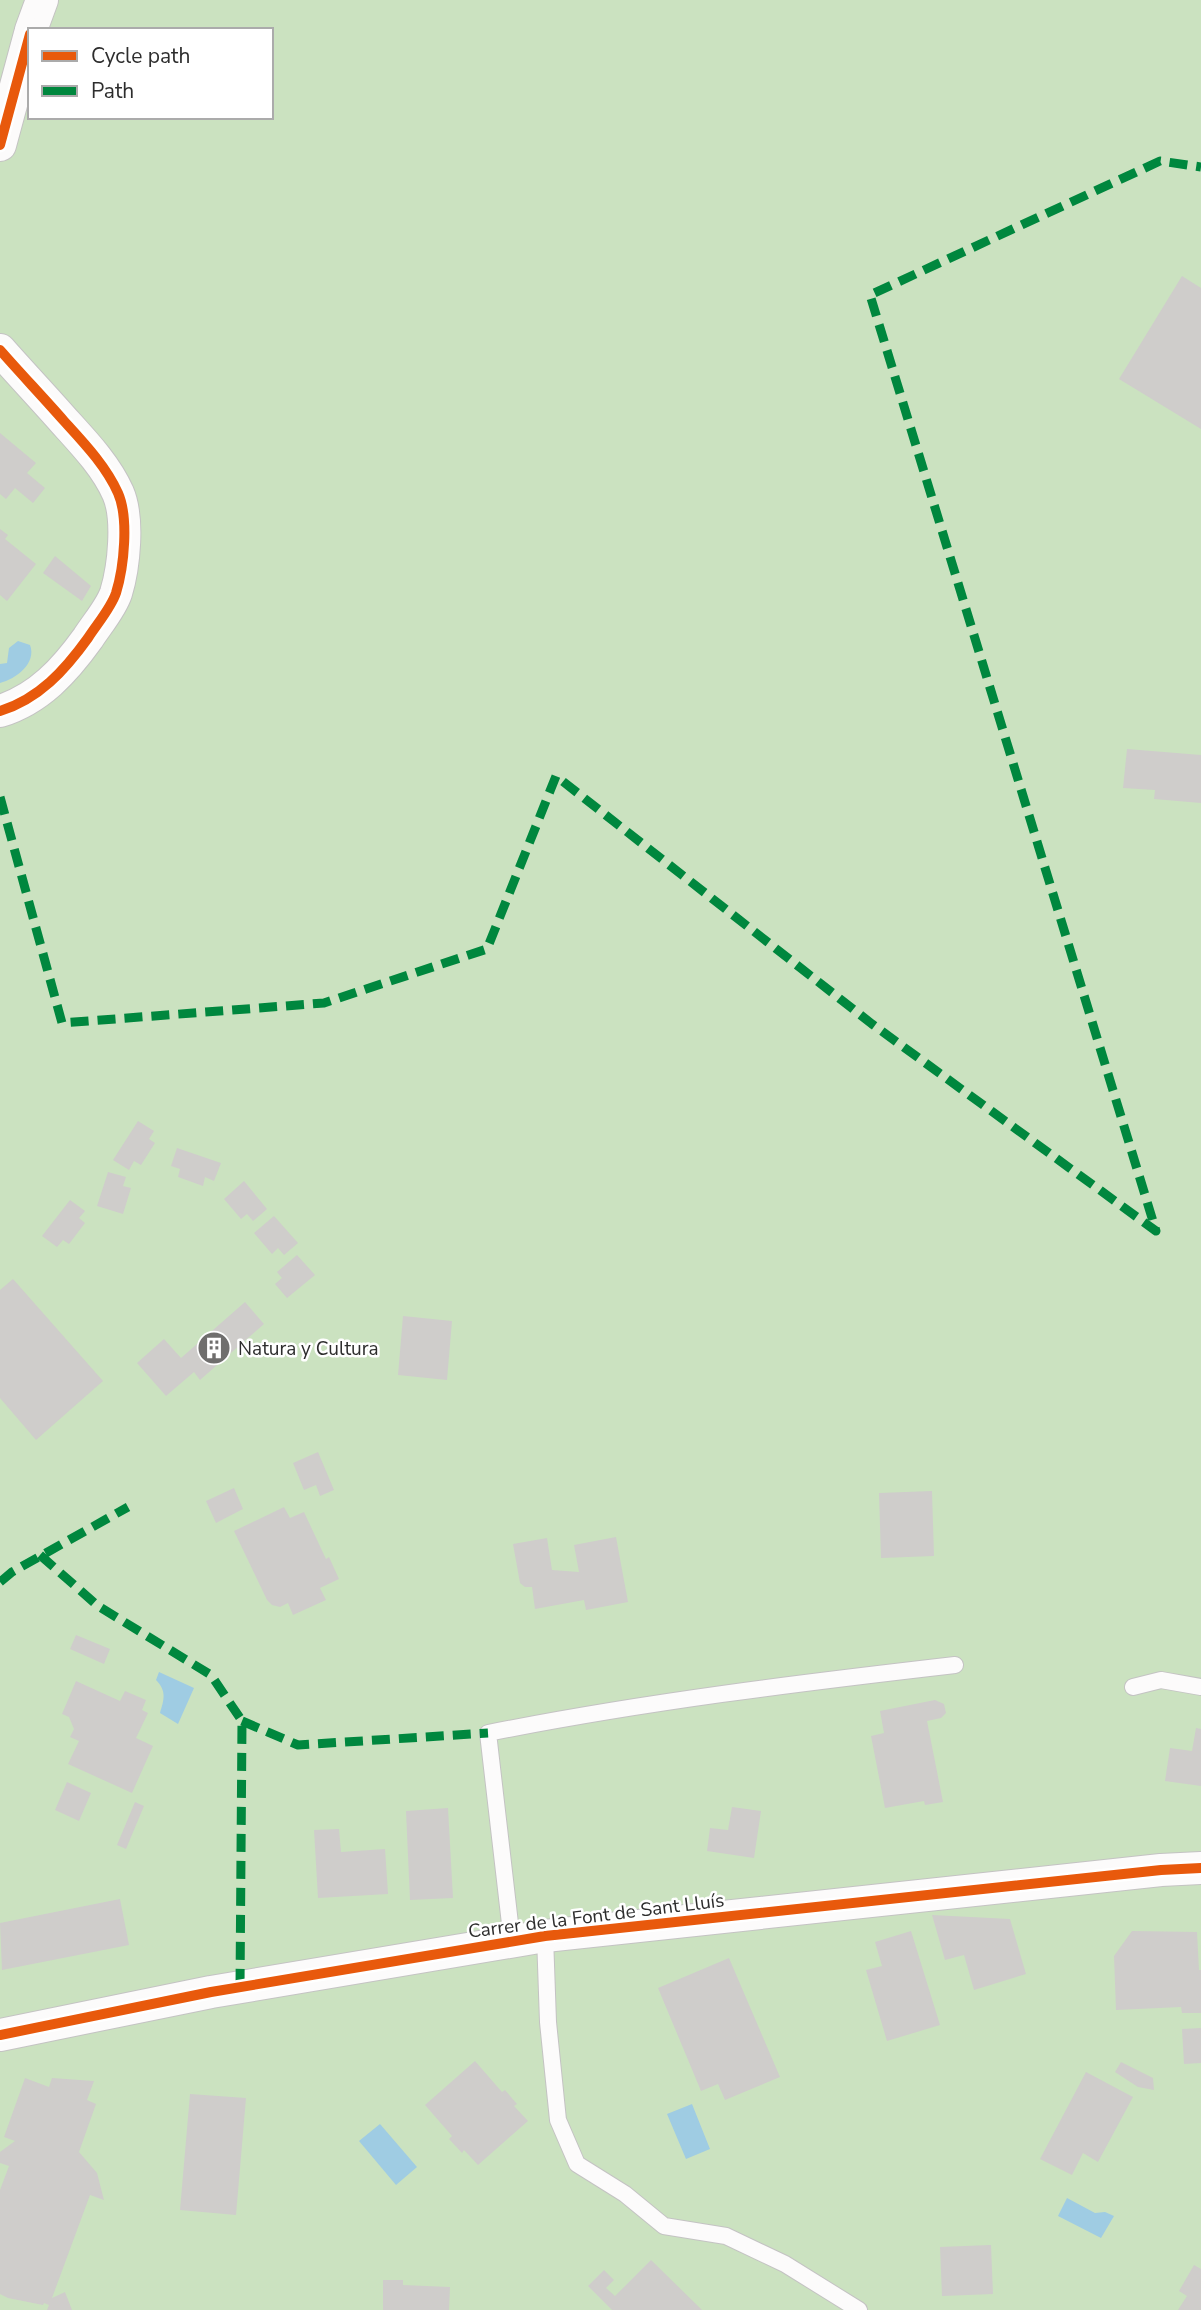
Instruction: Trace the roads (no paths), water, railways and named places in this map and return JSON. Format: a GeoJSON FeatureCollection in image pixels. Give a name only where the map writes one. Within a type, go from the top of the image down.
{"type":"FeatureCollection","features":[{"type":"Feature","properties":{"kind":"street"},"geometry":{"type":"LineString","coordinates":[[32,28],[42,0]]}},
{"type":"Feature","properties":{"kind":"street"},"geometry":{"type":"LineString","coordinates":[[0,145],[28,43]]}},
{"type":"Feature","properties":{"kind":"street"},"geometry":{"type":"LineString","coordinates":[[0,350],[107,471],[120,496],[124,521],[123,559],[116,595],[98,624],[61,674],[14,707],[0,711]]}},
{"type":"Feature","properties":{"kind":"street","name":"Carrer de la Font de Sant Lluís"},"geometry":{"type":"LineString","coordinates":[[0,2035],[211,1992],[545,1936],[1201,1868]]}},
{"type":"Feature","properties":{"kind":"lane"},"geometry":{"type":"LineString","coordinates":[[512,1941],[488,1733],[569,1717],[747,1690],[955,1665]]}},
{"type":"Feature","properties":{"kind":"lane"},"geometry":{"type":"LineString","coordinates":[[1133,1687],[1161,1680],[1201,1687]]}},
{"type":"Feature","properties":{"kind":"lane"},"geometry":{"type":"LineString","coordinates":[[545,1936],[548,2022],[558,2120],[577,2164],[625,2194],[664,2226],[726,2236],[785,2264],[850,2308]]}},
{"type":"Feature","properties":{"kind":"water"},"geometry":{"type":"Polygon","coordinates":[[[18,641],[30,645],[31,658],[18,674],[0,683],[0,664],[7,663],[9,648],[18,641]]]}},
{"type":"Feature","properties":{"kind":"water"},"geometry":{"type":"Polygon","coordinates":[[[159,1672],[194,1688],[178,1724],[160,1713],[164,1696],[156,1680],[159,1672]]]}},
{"type":"Feature","properties":{"kind":"water"},"geometry":{"type":"Polygon","coordinates":[[[692,2104],[710,2149],[686,2159],[667,2114],[692,2104]]]}},
{"type":"Feature","properties":{"kind":"water"},"geometry":{"type":"Polygon","coordinates":[[[380,2124],[417,2167],[396,2185],[359,2141],[380,2124]]]}},
{"type":"Feature","properties":{"kind":"water"},"geometry":{"type":"Polygon","coordinates":[[[1067,2198],[1095,2213],[1105,2212],[1114,2216],[1101,2238],[1058,2216],[1067,2198]]]}},
{"type":"Feature","properties":{"kind":"place","name":"Natura y Cultura"},"geometry":{"type":"Point","coordinates":[214,1348]}}]}
